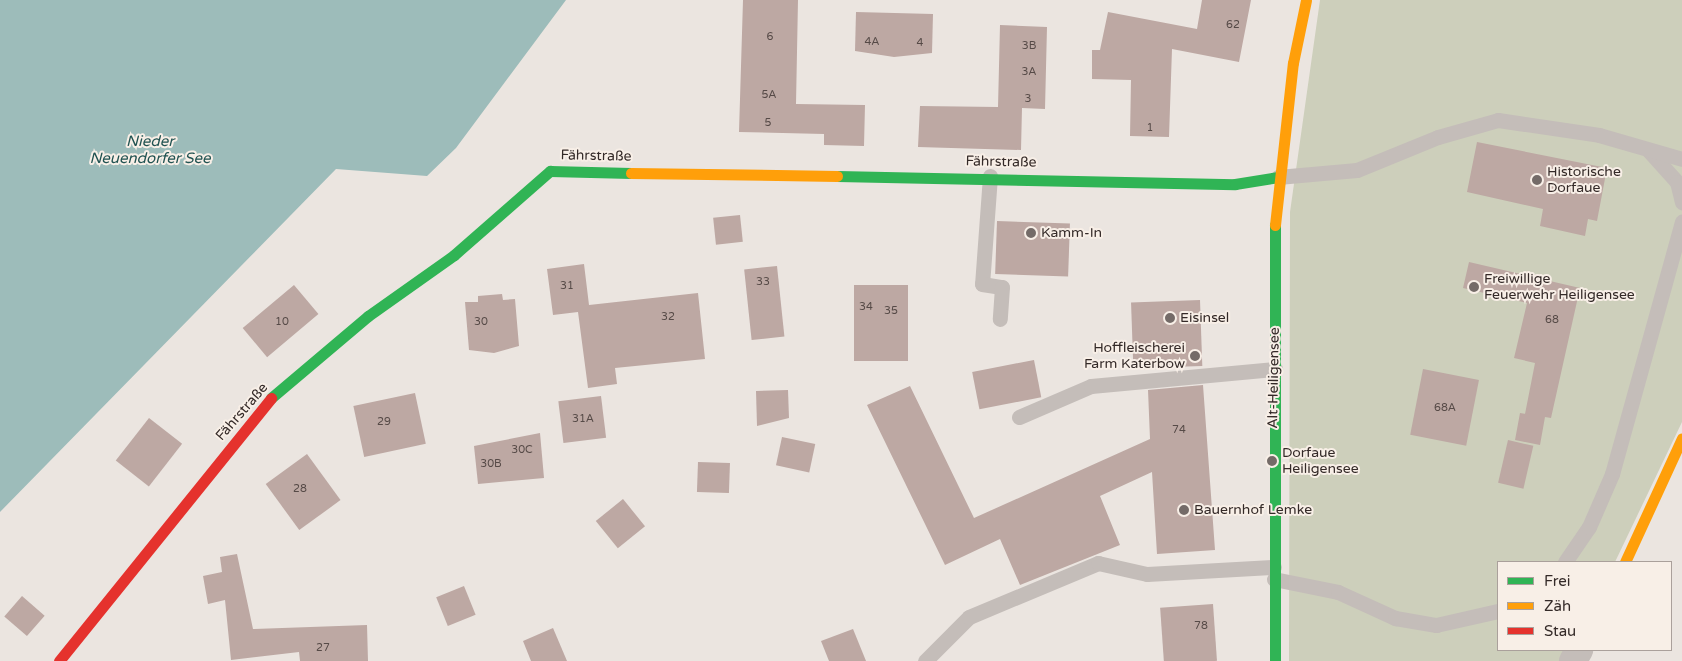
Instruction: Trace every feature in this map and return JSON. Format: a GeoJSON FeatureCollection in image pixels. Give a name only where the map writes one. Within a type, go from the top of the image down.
{"type":"FeatureCollection","features":[{"type":"Feature","properties":{"kind":"street","name":"Alt-Heiligensee"},"geometry":{"type":"LineString","coordinates":[[1275,661],[1273,247],[1278,177],[1306,0]]}},
{"type":"Feature","properties":{"kind":"street","name":"Fährstraße"},"geometry":{"type":"LineString","coordinates":[[58,661],[267,402],[368,316],[454,255],[550,171],[990,176],[1235,184],[1278,177]]}},
{"type":"Feature","properties":{"kind":"street"},"geometry":{"type":"LineString","coordinates":[[1625,561],[1682,438]]}},
{"type":"Feature","properties":{"kind":"lane"},"geometry":{"type":"LineString","coordinates":[[1278,177],[1357,170],[1438,137],[1498,120],[1591,133],[1682,159]]}},
{"type":"Feature","properties":{"kind":"lane"},"geometry":{"type":"LineString","coordinates":[[1649,151],[1676,182],[1682,202]]}},
{"type":"Feature","properties":{"kind":"lane"},"geometry":{"type":"LineString","coordinates":[[990,176],[982,284],[1002,287],[1000,319]]}},
{"type":"Feature","properties":{"kind":"lane"},"geometry":{"type":"LineString","coordinates":[[1566,561],[1589,527],[1620,452],[1682,222]]}},
{"type":"Feature","properties":{"kind":"lane"},"geometry":{"type":"LineString","coordinates":[[1018,417],[1091,386],[1275,369]]}},
{"type":"Feature","properties":{"kind":"lane"},"geometry":{"type":"LineString","coordinates":[[925,661],[969,617],[1098,563],[1147,574],[1274,573],[1338,592],[1395,618],[1436,625],[1497,611]]}},
{"type":"Feature","properties":{"kind":"green space"},"geometry":{"type":"Polygon","coordinates":[[[1320,0],[1682,0],[1682,422],[1615,561],[1497,561],[1497,651],[1570,651],[1565,661],[1289,661],[1290,212],[1320,0]]]}},
{"type":"Feature","properties":{"kind":"water","name":"Nieder Neuendorfer See"},"geometry":{"type":"Polygon","coordinates":[[[0,0],[566,0],[456,148],[427,176],[336,169],[0,512],[0,0]]]}},
{"type":"Feature","properties":{"kind":"building"},"geometry":{"type":"Polygon","coordinates":[[[743,0],[798,0],[796,104],[865,105],[864,146],[824,145],[824,134],[739,132],[743,0]]]}},
{"type":"Feature","properties":{"kind":"building"},"geometry":{"type":"Polygon","coordinates":[[[1202,0],[1251,0],[1239,62],[1172,49],[1169,137],[1130,136],[1131,80],[1092,79],[1092,50],[1100,50],[1108,12],[1197,29],[1202,0]]]}},
{"type":"Feature","properties":{"kind":"building"},"geometry":{"type":"Polygon","coordinates":[[[856,12],[933,14],[932,53],[894,57],[855,51],[856,12]]]}},
{"type":"Feature","properties":{"kind":"building"},"geometry":{"type":"Polygon","coordinates":[[[1000,25],[1047,27],[1045,109],[1022,108],[1021,150],[918,147],[920,106],[998,107],[1000,25]]]}},
{"type":"Feature","properties":{"kind":"building","name":"Historische Dorfaue"},"geometry":{"type":"Polygon","coordinates":[[[1477,142],[1607,168],[1597,221],[1588,219],[1585,236],[1540,226],[1543,209],[1467,192],[1477,142]]]}},
{"type":"Feature","properties":{"kind":"building"},"geometry":{"type":"Polygon","coordinates":[[[740,215],[743,242],[716,245],[713,218],[740,215]]]}},
{"type":"Feature","properties":{"kind":"building"},"geometry":{"type":"Polygon","coordinates":[[[997,221],[1070,224],[1068,277],[995,274],[997,221]]]}},
{"type":"Feature","properties":{"kind":"building"},"geometry":{"type":"Polygon","coordinates":[[[1469,262],[1580,288],[1551,418],[1545,417],[1540,445],[1515,440],[1520,413],[1525,414],[1535,363],[1514,358],[1527,303],[1463,288],[1469,262]]]}},
{"type":"Feature","properties":{"kind":"building"},"geometry":{"type":"Polygon","coordinates":[[[584,264],[589,305],[698,293],[705,359],[615,368],[617,384],[588,388],[578,312],[553,315],[547,269],[584,264]]]}},
{"type":"Feature","properties":{"kind":"building"},"geometry":{"type":"Polygon","coordinates":[[[777,266],[784,337],[752,340],[744,269],[777,266]]]}},
{"type":"Feature","properties":{"kind":"building"},"geometry":{"type":"Polygon","coordinates":[[[294,285],[318,314],[267,357],[243,328],[294,285]]]}},
{"type":"Feature","properties":{"kind":"building"},"geometry":{"type":"Polygon","coordinates":[[[854,285],[908,285],[908,361],[854,361],[854,285]]]}},
{"type":"Feature","properties":{"kind":"building"},"geometry":{"type":"Polygon","coordinates":[[[502,294],[503,300],[515,299],[519,346],[494,353],[469,350],[465,302],[478,302],[478,296],[502,294]]]}},
{"type":"Feature","properties":{"kind":"building"},"geometry":{"type":"Polygon","coordinates":[[[1200,300],[1202,366],[1133,368],[1131,302],[1200,300]]]}},
{"type":"Feature","properties":{"kind":"building"},"geometry":{"type":"Polygon","coordinates":[[[1034,360],[1041,397],[979,409],[972,372],[1034,360]]]}},
{"type":"Feature","properties":{"kind":"building"},"geometry":{"type":"Polygon","coordinates":[[[1423,369],[1479,380],[1466,446],[1410,435],[1423,369]]]}},
{"type":"Feature","properties":{"kind":"building"},"geometry":{"type":"Polygon","coordinates":[[[1203,385],[1215,550],[1157,554],[1152,472],[1100,496],[1120,545],[1020,585],[1000,539],[945,565],[867,405],[910,386],[974,518],[1150,439],[1148,390],[1203,385]]]}},
{"type":"Feature","properties":{"kind":"building"},"geometry":{"type":"Polygon","coordinates":[[[788,390],[789,418],[757,426],[756,391],[788,390]]]}},
{"type":"Feature","properties":{"kind":"building"},"geometry":{"type":"Polygon","coordinates":[[[415,393],[426,444],[364,457],[353,406],[415,393]]]}},
{"type":"Feature","properties":{"kind":"building"},"geometry":{"type":"Polygon","coordinates":[[[601,396],[606,438],[563,443],[558,401],[601,396]]]}},
{"type":"Feature","properties":{"kind":"building"},"geometry":{"type":"Polygon","coordinates":[[[149,418],[182,444],[149,486],[116,461],[149,418]]]}},
{"type":"Feature","properties":{"kind":"building"},"geometry":{"type":"Polygon","coordinates":[[[540,433],[544,478],[478,484],[474,446],[540,433]]]}},
{"type":"Feature","properties":{"kind":"building"},"geometry":{"type":"Polygon","coordinates":[[[782,437],[815,444],[809,472],[776,465],[782,437]]]}},
{"type":"Feature","properties":{"kind":"building"},"geometry":{"type":"Polygon","coordinates":[[[1508,440],[1533,446],[1523,489],[1498,483],[1508,440]]]}},
{"type":"Feature","properties":{"kind":"building"},"geometry":{"type":"Polygon","coordinates":[[[307,454],[341,500],[299,530],[266,484],[307,454]]]}},
{"type":"Feature","properties":{"kind":"building"},"geometry":{"type":"Polygon","coordinates":[[[698,462],[730,463],[729,493],[697,492],[698,462]]]}},
{"type":"Feature","properties":{"kind":"building"},"geometry":{"type":"Polygon","coordinates":[[[623,499],[645,526],[618,548],[596,521],[623,499]]]}},
{"type":"Feature","properties":{"kind":"building"},"geometry":{"type":"Polygon","coordinates":[[[237,554],[253,629],[367,625],[368,661],[300,661],[299,652],[231,660],[225,600],[208,604],[203,576],[222,572],[220,557],[237,554]]]}},
{"type":"Feature","properties":{"kind":"building"},"geometry":{"type":"Polygon","coordinates":[[[464,586],[476,615],[448,626],[436,597],[464,586]]]}},
{"type":"Feature","properties":{"kind":"building"},"geometry":{"type":"Polygon","coordinates":[[[22,596],[45,616],[27,636],[4,616],[22,596]]]}},
{"type":"Feature","properties":{"kind":"building"},"geometry":{"type":"Polygon","coordinates":[[[1213,604],[1217,661],[1164,661],[1160,608],[1213,604]]]}},
{"type":"Feature","properties":{"kind":"building"},"geometry":{"type":"Polygon","coordinates":[[[553,628],[567,661],[531,661],[523,641],[553,628]]]}},
{"type":"Feature","properties":{"kind":"building"},"geometry":{"type":"Polygon","coordinates":[[[853,629],[866,661],[829,661],[821,641],[853,629]]]}},
{"type":"Feature","properties":{"kind":"traffic: fast"},"geometry":{"type":"LineString","coordinates":[[271,398],[368,316],[454,255],[550,171],[631,173]]}},
{"type":"Feature","properties":{"kind":"traffic: fast"},"geometry":{"type":"LineString","coordinates":[[837,176],[1235,184],[1278,177]]}},
{"type":"Feature","properties":{"kind":"traffic: fast"},"geometry":{"type":"LineString","coordinates":[[1275,225],[1275,661]]}},
{"type":"Feature","properties":{"kind":"traffic: slow"},"geometry":{"type":"LineString","coordinates":[[1275,225],[1293,63],[1306,0]]}},
{"type":"Feature","properties":{"kind":"traffic: slow"},"geometry":{"type":"LineString","coordinates":[[631,173],[837,176]]}},
{"type":"Feature","properties":{"kind":"traffic: slow"},"geometry":{"type":"LineString","coordinates":[[1625,561],[1682,438]]}},
{"type":"Feature","properties":{"kind":"traffic: jam"},"geometry":{"type":"LineString","coordinates":[[59,661],[271,398]]}},
{"type":"Feature","properties":{"kind":"place","name":"Historische Dorfaue"},"geometry":{"type":"Point","coordinates":[1537,180]}},
{"type":"Feature","properties":{"kind":"place","name":"Kamm-In"},"geometry":{"type":"Point","coordinates":[1031,233]}},
{"type":"Feature","properties":{"kind":"place","name":"Freiwillige Feuerwehr Heiligensee"},"geometry":{"type":"Point","coordinates":[1474,287]}},
{"type":"Feature","properties":{"kind":"place","name":"Eisinsel"},"geometry":{"type":"Point","coordinates":[1170,318]}},
{"type":"Feature","properties":{"kind":"place","name":"Hoffleischerei Farm Katerbow"},"geometry":{"type":"Point","coordinates":[1195,356]}},
{"type":"Feature","properties":{"kind":"place","name":"Dorfaue Heiligensee"},"geometry":{"type":"Point","coordinates":[1272,461]}},
{"type":"Feature","properties":{"kind":"place","name":"Bauernhof Lemke"},"geometry":{"type":"Point","coordinates":[1184,510]}}]}
